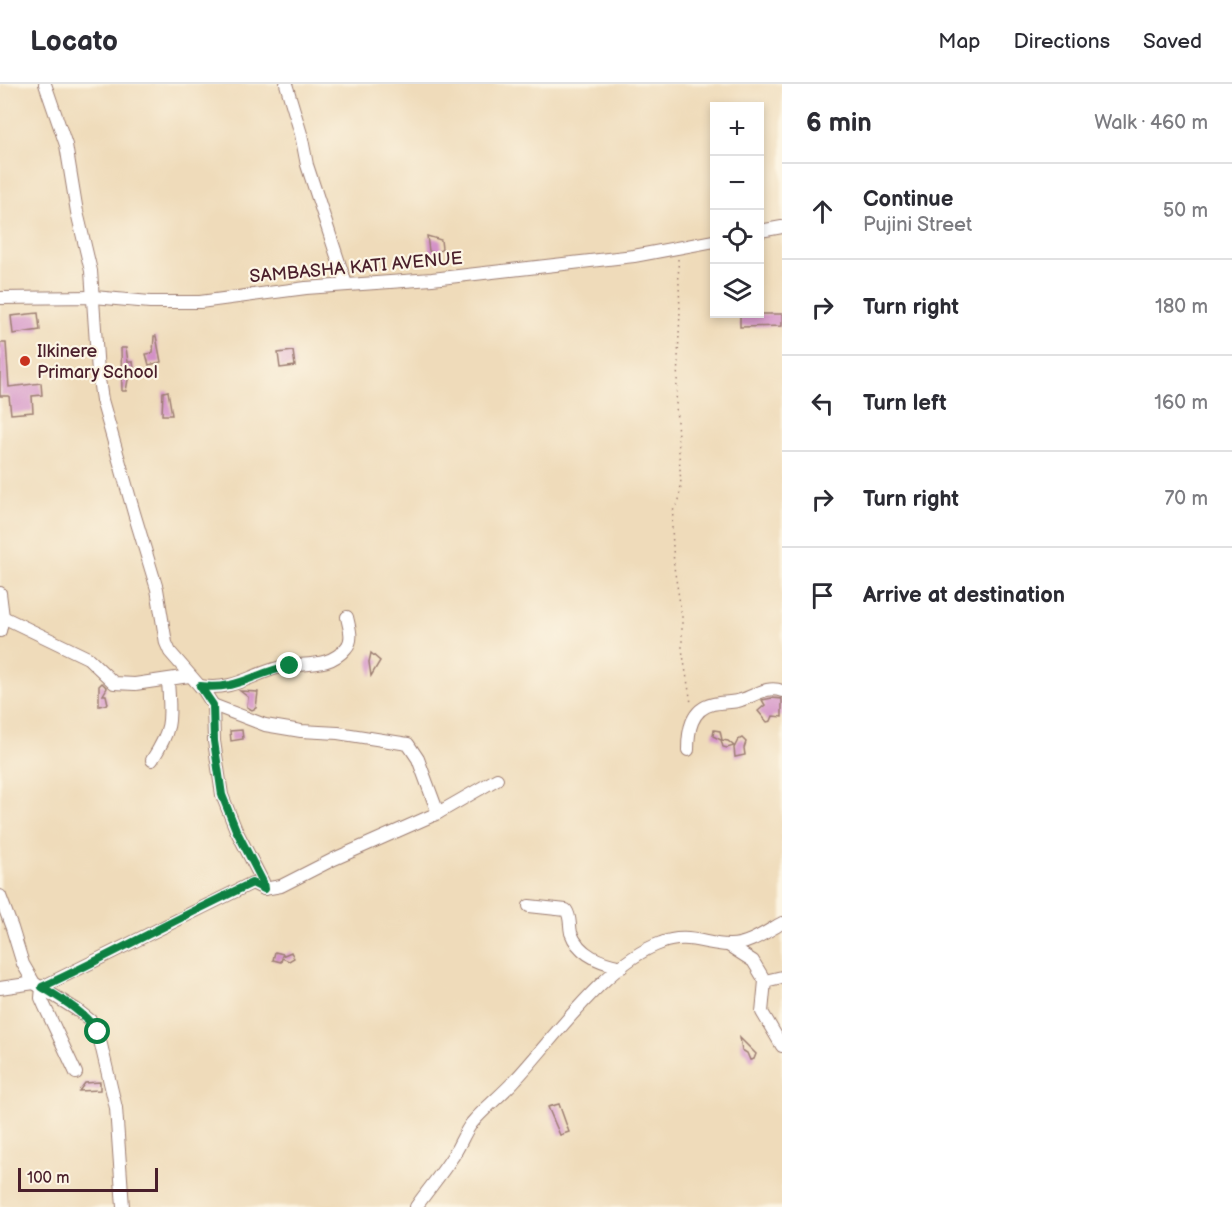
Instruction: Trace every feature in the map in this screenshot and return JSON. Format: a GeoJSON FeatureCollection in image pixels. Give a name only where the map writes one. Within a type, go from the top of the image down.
{"type":"FeatureCollection","features":[{"type":"Feature","properties":{"kind":"street"},"geometry":{"type":"LineString","coordinates":[[45,84],[66,145],[77,212],[91,271],[102,400],[157,589],[167,648],[200,686],[213,705],[214,741],[222,795],[236,830],[263,882],[264,889]]}},
{"type":"Feature","properties":{"kind":"street"},"geometry":{"type":"LineString","coordinates":[[286,84],[301,134],[307,165],[346,284]]}},
{"type":"Feature","properties":{"kind":"street"},"geometry":{"type":"LineString","coordinates":[[764,230],[782,227]]}},
{"type":"Feature","properties":{"kind":"street","name":"SAMBASHA KATI AVENUE"},"geometry":{"type":"LineString","coordinates":[[0,298],[94,297],[178,303],[346,284],[432,279],[634,256],[710,242]]}},
{"type":"Feature","properties":{"kind":"street"},"geometry":{"type":"LineString","coordinates":[[0,593],[3,617],[0,631]]}},
{"type":"Feature","properties":{"kind":"street"},"geometry":{"type":"LineString","coordinates":[[3,617],[88,658],[114,683],[135,684],[189,676]]}},
{"type":"Feature","properties":{"kind":"street"},"geometry":{"type":"LineString","coordinates":[[200,686],[213,688],[228,686],[279,668],[318,664],[330,660],[349,646],[350,634],[347,617]]}},
{"type":"Feature","properties":{"kind":"street"},"geometry":{"type":"LineString","coordinates":[[152,760],[168,733],[170,722],[168,680]]}},
{"type":"Feature","properties":{"kind":"street"},"geometry":{"type":"LineString","coordinates":[[688,750],[688,732],[695,715],[701,709],[711,704],[742,700],[770,689],[782,691]]}},
{"type":"Feature","properties":{"kind":"street"},"geometry":{"type":"LineString","coordinates":[[213,705],[265,725],[408,744],[418,759],[438,813]]}},
{"type":"Feature","properties":{"kind":"street"},"geometry":{"type":"LineString","coordinates":[[0,988],[38,985],[125,947],[200,907],[252,883],[264,889],[281,886],[334,859],[438,813],[497,779]]}},
{"type":"Feature","properties":{"kind":"street"},"geometry":{"type":"LineString","coordinates":[[0,896],[23,964],[38,985],[91,1021],[98,1032],[116,1108],[123,1207]]}},
{"type":"Feature","properties":{"kind":"street"},"geometry":{"type":"LineString","coordinates":[[529,906],[566,910],[570,916],[571,931],[581,947],[599,962],[622,967]]}},
{"type":"Feature","properties":{"kind":"street"},"geometry":{"type":"LineString","coordinates":[[728,945],[752,939],[782,923]]}},
{"type":"Feature","properties":{"kind":"street"},"geometry":{"type":"LineString","coordinates":[[416,1207],[451,1160],[464,1134],[476,1119],[511,1085],[591,996],[622,967],[662,942],[700,939],[728,945],[753,961],[765,981],[762,1012],[782,1046]]}},
{"type":"Feature","properties":{"kind":"street"},"geometry":{"type":"LineString","coordinates":[[765,981],[782,977]]}},
{"type":"Feature","properties":{"kind":"street"},"geometry":{"type":"LineString","coordinates":[[38,985],[41,998],[76,1073]]}},
{"type":"Feature","properties":{"kind":"path"},"geometry":{"type":"LineString","coordinates":[[677,249],[680,311],[676,405],[681,484],[680,500],[673,511],[672,527],[682,649],[695,715]]}},
{"type":"Feature","properties":{"kind":"building"},"geometry":{"type":"Polygon","coordinates":[[[427,236],[441,240],[442,249],[436,254],[429,251],[427,236]]]}},
{"type":"Feature","properties":{"kind":"building"},"geometry":{"type":"Polygon","coordinates":[[[38,313],[40,330],[13,334],[11,316],[38,313]]]}},
{"type":"Feature","properties":{"kind":"building"},"geometry":{"type":"Polygon","coordinates":[[[764,314],[782,314],[782,326],[740,327],[740,318],[764,318],[764,314]]]}},
{"type":"Feature","properties":{"kind":"building"},"geometry":{"type":"Polygon","coordinates":[[[154,336],[156,336],[161,362],[149,365],[146,354],[153,353],[154,336]]]}},
{"type":"Feature","properties":{"kind":"building"},"geometry":{"type":"Polygon","coordinates":[[[0,343],[6,343],[9,387],[41,383],[42,395],[32,396],[33,412],[11,414],[9,396],[0,396],[0,343]]]}},
{"type":"Feature","properties":{"kind":"building"},"geometry":{"type":"Polygon","coordinates":[[[121,348],[126,348],[128,362],[133,362],[135,375],[129,374],[126,391],[122,391],[121,348]]]}},
{"type":"Feature","properties":{"kind":"building"},"geometry":{"type":"Polygon","coordinates":[[[293,351],[295,366],[280,368],[278,353],[293,351]]]}},
{"type":"Feature","properties":{"kind":"building"},"geometry":{"type":"Polygon","coordinates":[[[168,391],[172,415],[162,415],[163,392],[168,391]]]}},
{"type":"Feature","properties":{"kind":"building"},"geometry":{"type":"Polygon","coordinates":[[[371,653],[380,661],[371,676],[369,662],[371,653]]]}},
{"type":"Feature","properties":{"kind":"building"},"geometry":{"type":"Polygon","coordinates":[[[102,683],[107,688],[103,695],[106,695],[108,704],[99,706],[99,686],[102,683]]]}},
{"type":"Feature","properties":{"kind":"building"},"geometry":{"type":"Polygon","coordinates":[[[240,691],[258,692],[256,708],[252,710],[247,707],[248,697],[240,691]]]}},
{"type":"Feature","properties":{"kind":"building"},"geometry":{"type":"Polygon","coordinates":[[[782,699],[782,717],[773,716],[771,721],[767,722],[758,711],[765,705],[762,700],[782,699]]]}},
{"type":"Feature","properties":{"kind":"building"},"geometry":{"type":"Polygon","coordinates":[[[242,730],[243,739],[231,741],[230,731],[242,730]]]}},
{"type":"Feature","properties":{"kind":"building"},"geometry":{"type":"Polygon","coordinates":[[[714,730],[720,731],[722,740],[734,746],[723,747],[721,740],[713,736],[714,730]]]}},
{"type":"Feature","properties":{"kind":"building"},"geometry":{"type":"Polygon","coordinates":[[[742,738],[746,742],[745,755],[735,757],[734,748],[738,740],[742,738]]]}},
{"type":"Feature","properties":{"kind":"building"},"geometry":{"type":"Polygon","coordinates":[[[275,952],[283,954],[282,956],[291,952],[294,958],[289,961],[282,958],[281,962],[273,960],[275,952]]]}},
{"type":"Feature","properties":{"kind":"building"},"geometry":{"type":"Polygon","coordinates":[[[740,1038],[756,1054],[754,1059],[750,1060],[747,1053],[742,1050],[740,1038]]]}},
{"type":"Feature","properties":{"kind":"building"},"geometry":{"type":"Polygon","coordinates":[[[100,1082],[100,1090],[79,1091],[85,1083],[100,1082]]]}},
{"type":"Feature","properties":{"kind":"building"},"geometry":{"type":"Polygon","coordinates":[[[559,1104],[569,1132],[560,1135],[548,1107],[559,1104]]]}},
{"type":"Feature","properties":{"kind":"place","name":"Ilkinere Primary School"},"geometry":{"type":"Point","coordinates":[25,361]}},
{"type":"Feature","properties":{"kind":"route"},"geometry":{"type":"LineString","coordinates":[[98,1032],[91,1021],[42,987],[252,883],[264,889],[263,882],[236,830],[222,795],[216,765],[213,705],[200,686],[213,688],[228,686],[290,666]]}}]}
